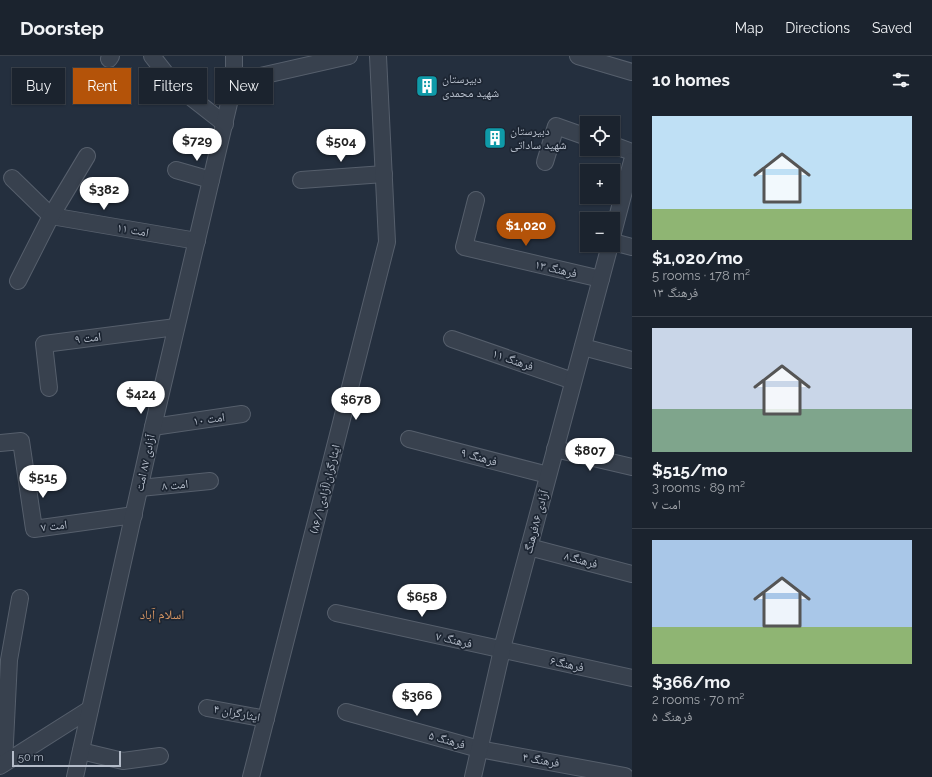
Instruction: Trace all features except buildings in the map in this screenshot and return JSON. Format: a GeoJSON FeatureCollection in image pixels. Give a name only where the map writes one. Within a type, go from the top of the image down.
{"type":"FeatureCollection","features":[{"type":"Feature","properties":{"kind":"street"},"geometry":{"type":"LineString","coordinates":[[152,56],[174,84],[225,124]]}},
{"type":"Feature","properties":{"kind":"street","name":"آزادی ۸۷ امت"},"geometry":{"type":"LineString","coordinates":[[234,56],[234,68]]}},
{"type":"Feature","properties":{"kind":"street"},"geometry":{"type":"LineString","coordinates":[[273,73],[349,56]]}},
{"type":"Feature","properties":{"kind":"street","name":"ایثارگران(آزادی۸۶/۱)"},"geometry":{"type":"LineString","coordinates":[[251,777],[387,242],[378,56]]}},
{"type":"Feature","properties":{"kind":"street"},"geometry":{"type":"LineString","coordinates":[[578,56],[632,72]]}},
{"type":"Feature","properties":{"kind":"street","name":"آزادی ۸۷ امت"},"geometry":{"type":"LineString","coordinates":[[75,777],[153,427],[229,104]]}},
{"type":"Feature","properties":{"kind":"street"},"geometry":{"type":"LineString","coordinates":[[545,162],[556,126],[580,135]]}},
{"type":"Feature","properties":{"kind":"street"},"geometry":{"type":"LineString","coordinates":[[620,148],[632,152]]}},
{"type":"Feature","properties":{"kind":"street"},"geometry":{"type":"LineString","coordinates":[[18,281],[51,216],[88,156]]}},
{"type":"Feature","properties":{"kind":"street"},"geometry":{"type":"LineString","coordinates":[[619,212],[632,161]]}},
{"type":"Feature","properties":{"kind":"street"},"geometry":{"type":"LineString","coordinates":[[176,170],[211,180]]}},
{"type":"Feature","properties":{"kind":"street"},"geometry":{"type":"LineString","coordinates":[[301,180],[384,174]]}},
{"type":"Feature","properties":{"kind":"street"},"geometry":{"type":"LineString","coordinates":[[12,178],[51,216]]}},
{"type":"Feature","properties":{"kind":"street","name":"فرهنگ ۱۳"},"geometry":{"type":"LineString","coordinates":[[476,200],[464,247],[601,279]]}},
{"type":"Feature","properties":{"kind":"street","name":"امت ۱۱"},"geometry":{"type":"LineString","coordinates":[[51,216],[197,241]]}},
{"type":"Feature","properties":{"kind":"street"},"geometry":{"type":"LineString","coordinates":[[620,244],[632,247]]}},
{"type":"Feature","properties":{"kind":"street","name":"آزادی ۸۶فرهنگ"},"geometry":{"type":"LineString","coordinates":[[473,777],[502,650],[608,252]]}},
{"type":"Feature","properties":{"kind":"street","name":"امت ۹"},"geometry":{"type":"LineString","coordinates":[[49,388],[44,344],[176,328]]}},
{"type":"Feature","properties":{"kind":"street","name":"فرهنگ ۱۱"},"geometry":{"type":"LineString","coordinates":[[452,339],[573,381]]}},
{"type":"Feature","properties":{"kind":"street"},"geometry":{"type":"LineString","coordinates":[[582,347],[632,360]]}},
{"type":"Feature","properties":{"kind":"street","name":"امت ۱۰"},"geometry":{"type":"LineString","coordinates":[[153,427],[242,414]]}},
{"type":"Feature","properties":{"kind":"street","name":"فرهنگ ۹"},"geometry":{"type":"LineString","coordinates":[[409,439],[548,475]]}},
{"type":"Feature","properties":{"kind":"street","name":"امت ۷"},"geometry":{"type":"LineString","coordinates":[[0,443],[21,441],[34,529],[134,515]]}},
{"type":"Feature","properties":{"kind":"street"},"geometry":{"type":"LineString","coordinates":[[555,449],[632,467]]}},
{"type":"Feature","properties":{"kind":"street","name":"امت ۸"},"geometry":{"type":"LineString","coordinates":[[140,488],[210,481]]}},
{"type":"Feature","properties":{"kind":"street","name":"فرهنگ۸"},"geometry":{"type":"LineString","coordinates":[[529,547],[632,574]]}},
{"type":"Feature","properties":{"kind":"street"},"geometry":{"type":"LineString","coordinates":[[2,764],[9,660],[20,598]]}},
{"type":"Feature","properties":{"kind":"street","name":"فرهنگ ۷"},"geometry":{"type":"LineString","coordinates":[[336,613],[502,650]]}},
{"type":"Feature","properties":{"kind":"street","name":"فرهنگ۶"},"geometry":{"type":"LineString","coordinates":[[502,650],[632,678]]}},
{"type":"Feature","properties":{"kind":"street","name":"ایثارگران ۴"},"geometry":{"type":"LineString","coordinates":[[208,708],[266,719]]}},
{"type":"Feature","properties":{"kind":"street"},"geometry":{"type":"LineString","coordinates":[[2,764],[90,709]]}},
{"type":"Feature","properties":{"kind":"street","name":"فرهنگ ۵"},"geometry":{"type":"LineString","coordinates":[[346,712],[479,749]]}},
{"type":"Feature","properties":{"kind":"street","name":"فرهنگ ۴"},"geometry":{"type":"LineString","coordinates":[[479,749],[590,773],[625,776]]}},
{"type":"Feature","properties":{"kind":"street"},"geometry":{"type":"LineString","coordinates":[[81,751],[123,761],[160,756]]}},
{"type":"Feature","properties":{"kind":"place","name":"دبیرستان شهید محمدی"},"geometry":{"type":"Point","coordinates":[427,86]}},
{"type":"Feature","properties":{"kind":"place","name":"دبیرستان شهید ساداتی"},"geometry":{"type":"Point","coordinates":[495,138]}},
{"type":"Feature","properties":{"kind":"district","name":"اسلام آباد"},"geometry":{"type":"Point","coordinates":[162,614]}}]}
